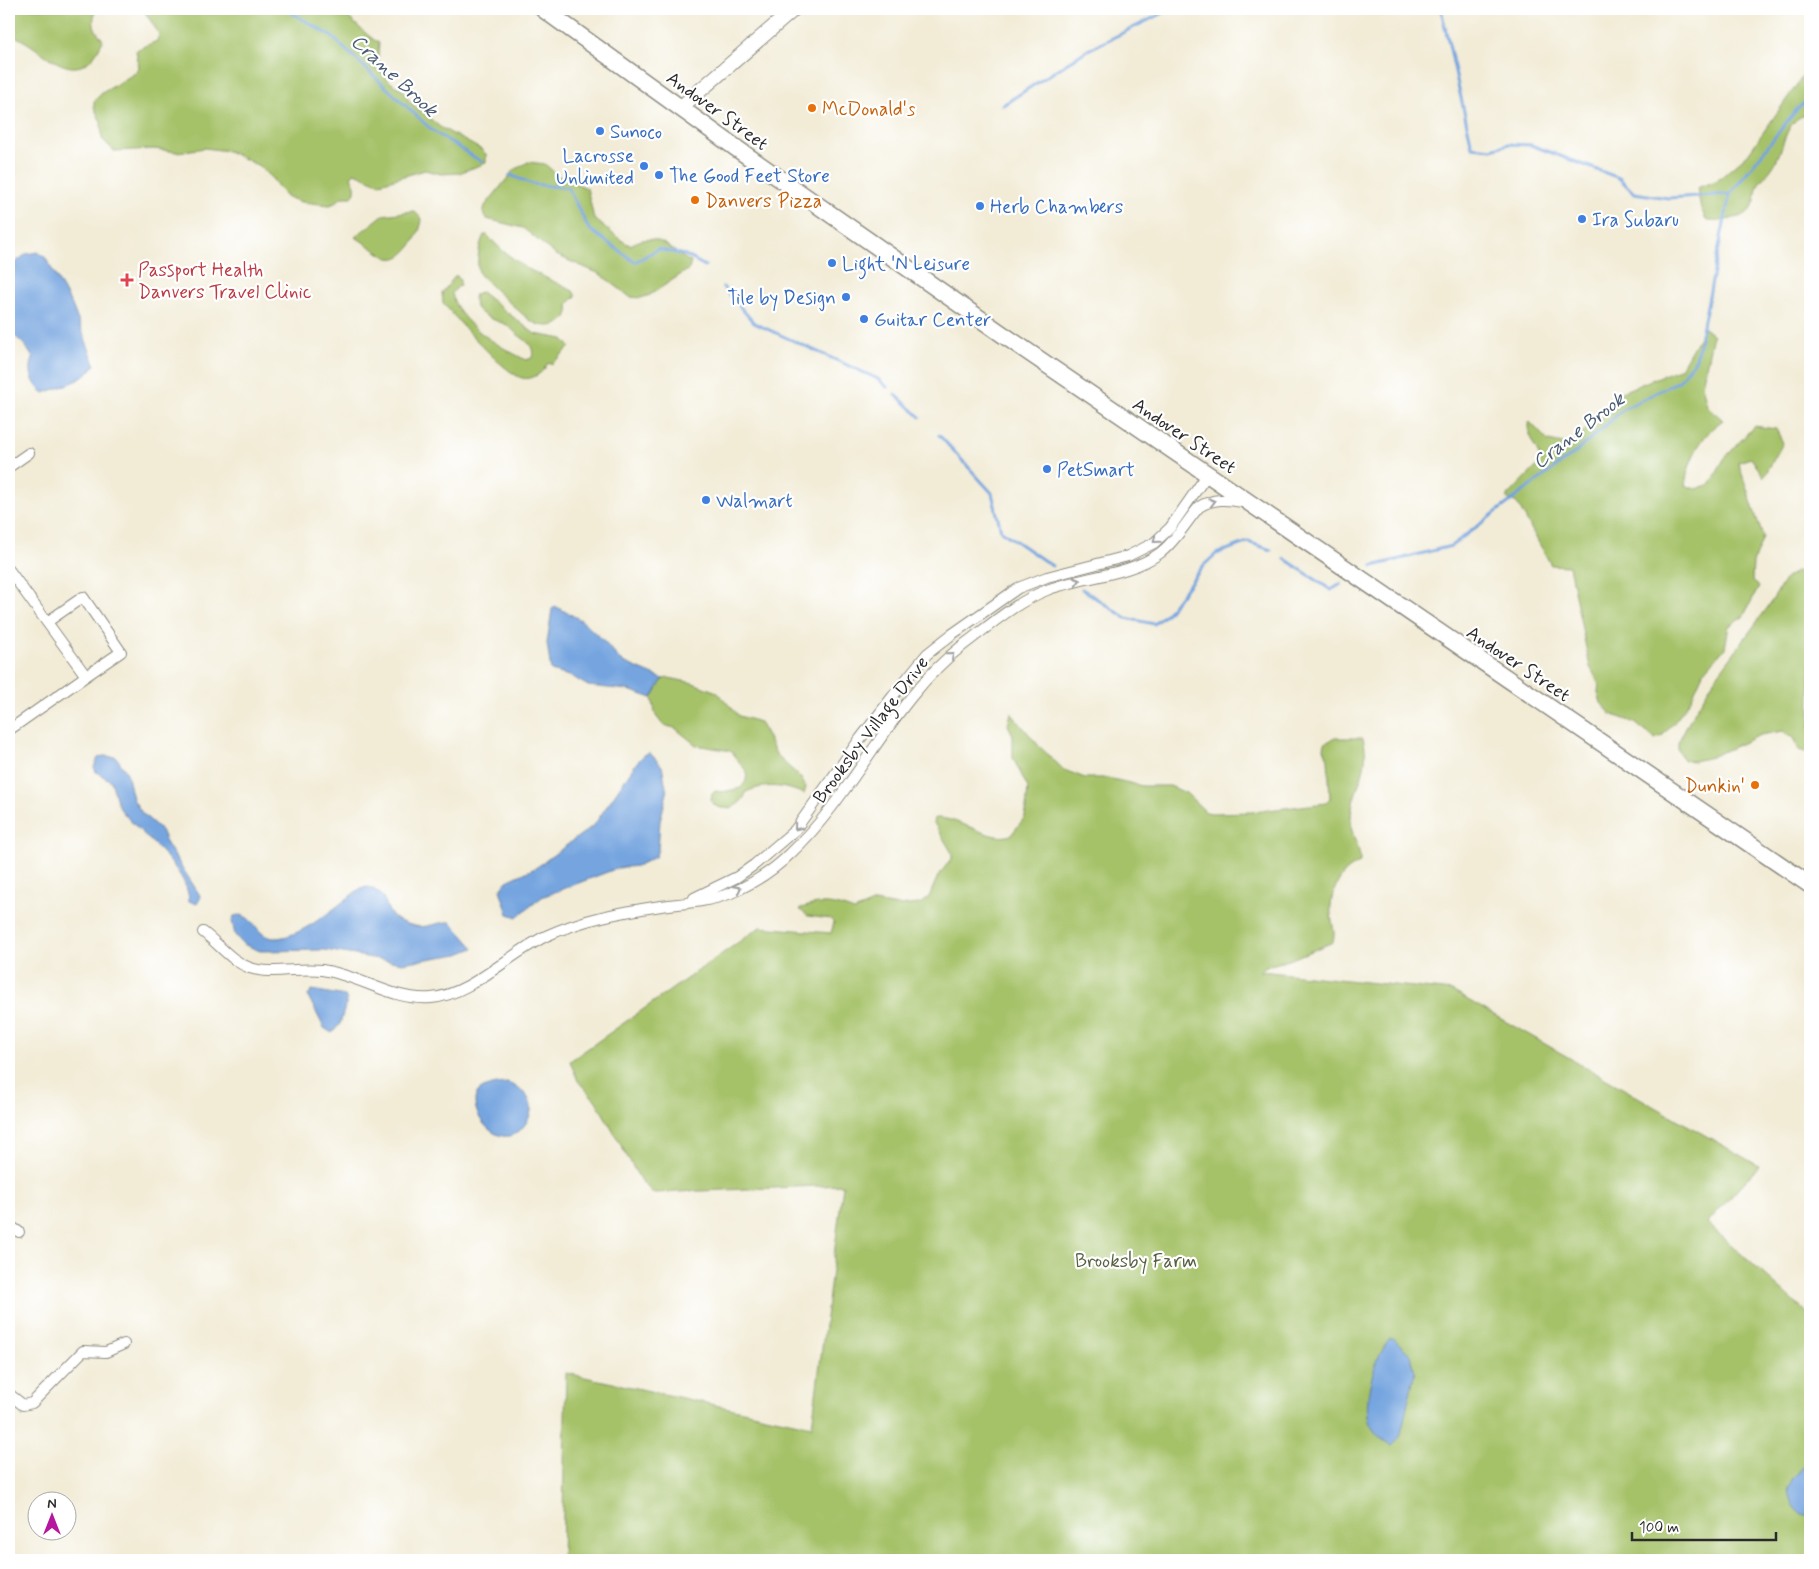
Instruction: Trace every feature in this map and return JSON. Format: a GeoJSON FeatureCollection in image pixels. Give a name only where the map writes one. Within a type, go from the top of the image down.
{"type":"FeatureCollection","features":[{"type":"Feature","properties":{"kind":"highway","name":"Andover Street"},"geometry":{"type":"LineString","coordinates":[[544,9],[680,108],[991,327],[1250,504],[1413,612],[1453,642],[1810,885]]}},
{"type":"Feature","properties":{"kind":"main road"},"geometry":{"type":"LineString","coordinates":[[680,108],[794,9]]}},
{"type":"Feature","properties":{"kind":"street"},"geometry":{"type":"LineString","coordinates":[[9,467],[29,453]]}},
{"type":"Feature","properties":{"kind":"street","name":"Brooksby Village Drive"},"geometry":{"type":"LineString","coordinates":[[674,904],[704,894],[737,877],[779,846],[795,830],[900,687],[927,654],[951,634],[1018,588],[1047,577],[1128,556],[1154,543],[1170,528],[1207,474]]}},
{"type":"Feature","properties":{"kind":"street","name":"Brooksby Village Drive"},"geometry":{"type":"LineString","coordinates":[[203,932],[233,959],[257,970],[324,970],[349,976],[401,996],[431,998],[462,990],[524,948],[571,926],[616,912],[704,901],[731,893],[756,879],[791,854],[821,822],[877,744],[936,668],[1014,608],[1047,590],[1137,565],[1152,558],[1172,542],[1199,507],[1206,502],[1231,500],[1250,504]]}},
{"type":"Feature","properties":{"kind":"street"},"geometry":{"type":"LineString","coordinates":[[9,570],[86,676]]}},
{"type":"Feature","properties":{"kind":"street"},"geometry":{"type":"LineString","coordinates":[[9,730],[121,652],[83,597],[47,622]]}},
{"type":"Feature","properties":{"kind":"street"},"geometry":{"type":"LineString","coordinates":[[9,1225],[19,1232]]}},
{"type":"Feature","properties":{"kind":"street"},"geometry":{"type":"LineString","coordinates":[[9,1394],[23,1406],[32,1403],[83,1351],[106,1352],[124,1344]]}},
{"type":"Feature","properties":{"kind":"green space"},"geometry":{"type":"Polygon","coordinates":[[[12,9],[90,9],[95,13],[94,24],[96,31],[103,40],[93,57],[82,66],[70,67],[58,63],[21,39],[9,34],[9,11],[12,9]]]}},
{"type":"Feature","properties":{"kind":"green space"},"geometry":{"type":"Polygon","coordinates":[[[146,9],[335,9],[347,16],[367,35],[379,43],[378,58],[382,72],[390,82],[403,90],[409,101],[440,127],[482,150],[486,154],[486,163],[459,173],[441,174],[425,170],[380,183],[354,173],[351,177],[355,185],[352,197],[342,197],[330,205],[301,202],[285,196],[271,177],[259,166],[228,151],[205,148],[177,152],[154,149],[114,151],[102,139],[101,122],[94,107],[94,101],[102,93],[137,72],[139,67],[136,50],[157,41],[159,34],[145,12],[146,9]]]}},
{"type":"Feature","properties":{"kind":"green space"},"geometry":{"type":"Polygon","coordinates":[[[1810,66],[1810,114],[1801,116],[1790,128],[1776,161],[1759,183],[1751,209],[1741,216],[1733,218],[1717,221],[1706,219],[1701,209],[1697,188],[1718,180],[1748,154],[1810,66]]]}},
{"type":"Feature","properties":{"kind":"green space"},"geometry":{"type":"Polygon","coordinates":[[[528,162],[545,164],[558,176],[587,188],[594,219],[621,240],[630,245],[649,239],[656,240],[691,262],[689,269],[650,295],[641,298],[630,297],[600,274],[556,255],[523,228],[487,219],[483,213],[485,206],[514,170],[528,162]]]}},
{"type":"Feature","properties":{"kind":"green space"},"geometry":{"type":"Polygon","coordinates":[[[414,211],[422,219],[419,232],[401,256],[395,258],[386,257],[355,237],[383,215],[414,211]]]}},
{"type":"Feature","properties":{"kind":"green space"},"geometry":{"type":"Polygon","coordinates":[[[484,235],[487,235],[503,251],[526,268],[573,291],[576,296],[568,304],[566,317],[562,322],[544,326],[531,321],[479,273],[478,259],[484,235]]]}},
{"type":"Feature","properties":{"kind":"green space"},"geometry":{"type":"Polygon","coordinates":[[[456,275],[460,280],[460,285],[452,293],[455,304],[471,324],[505,349],[526,360],[532,358],[531,347],[526,341],[507,325],[478,311],[474,301],[475,294],[481,292],[535,334],[563,339],[570,347],[553,363],[547,364],[534,377],[526,379],[514,374],[481,345],[443,303],[442,293],[456,275]]]}},
{"type":"Feature","properties":{"kind":"green space"},"geometry":{"type":"Polygon","coordinates":[[[1704,328],[1713,335],[1702,385],[1707,406],[1723,420],[1708,433],[1697,448],[1685,485],[1695,489],[1711,484],[1724,459],[1754,426],[1776,429],[1783,443],[1764,477],[1751,458],[1738,462],[1763,537],[1753,563],[1752,579],[1759,587],[1743,617],[1729,626],[1725,648],[1703,673],[1692,697],[1677,719],[1662,736],[1655,739],[1635,723],[1611,714],[1601,703],[1598,692],[1599,683],[1590,667],[1569,566],[1551,565],[1517,503],[1506,498],[1542,461],[1529,435],[1529,421],[1548,441],[1568,445],[1612,408],[1619,393],[1681,368],[1704,328]]]}},
{"type":"Feature","properties":{"kind":"green space"},"geometry":{"type":"Polygon","coordinates":[[[1797,571],[1810,576],[1810,754],[1799,750],[1793,738],[1783,731],[1760,735],[1711,757],[1694,761],[1684,760],[1678,751],[1678,743],[1689,721],[1716,677],[1768,607],[1786,578],[1797,571]]]}},
{"type":"Feature","properties":{"kind":"green space"},"geometry":{"type":"Polygon","coordinates":[[[669,678],[693,683],[717,692],[739,716],[760,722],[777,756],[800,777],[806,787],[804,794],[783,787],[761,787],[746,792],[741,802],[731,807],[720,808],[715,805],[711,801],[712,794],[715,791],[723,792],[741,788],[746,781],[747,772],[731,751],[696,745],[675,728],[663,725],[656,716],[652,698],[663,679],[669,678]]]}},
{"type":"Feature","properties":{"kind":"green space","name":"Brooksby Farm"},"geometry":{"type":"Polygon","coordinates":[[[1011,713],[1039,746],[1064,770],[1085,778],[1108,778],[1142,786],[1170,786],[1186,793],[1206,812],[1212,813],[1252,812],[1326,803],[1330,799],[1328,759],[1324,748],[1325,743],[1335,738],[1363,738],[1365,760],[1352,807],[1351,824],[1359,850],[1360,863],[1347,871],[1334,891],[1331,907],[1334,931],[1333,942],[1289,960],[1270,965],[1260,971],[1452,991],[1759,1166],[1707,1223],[1810,1316],[1810,1560],[562,1560],[566,1373],[812,1426],[843,1185],[653,1193],[641,1181],[596,1101],[578,1081],[570,1061],[760,927],[831,933],[834,923],[830,919],[808,916],[799,909],[806,906],[826,904],[854,911],[875,902],[898,906],[920,904],[929,897],[938,876],[952,858],[952,853],[934,823],[935,818],[955,821],[994,836],[1003,837],[1011,835],[1025,817],[1028,788],[1013,758],[1013,735],[1008,725],[1011,713]]]}},
{"type":"Feature","properties":{"kind":"water"},"geometry":{"type":"Polygon","coordinates":[[[38,252],[45,257],[72,305],[95,364],[91,370],[79,379],[44,393],[32,377],[33,358],[25,345],[9,331],[10,267],[26,254],[38,252]]]}},
{"type":"Feature","properties":{"kind":"water"},"geometry":{"type":"Polygon","coordinates":[[[555,606],[581,620],[602,639],[621,661],[663,679],[652,698],[628,690],[588,686],[573,677],[551,671],[547,643],[552,609],[555,606]]]}},
{"type":"Feature","properties":{"kind":"water"},"geometry":{"type":"Polygon","coordinates":[[[650,753],[662,766],[667,793],[660,821],[658,850],[655,857],[637,866],[618,868],[542,897],[517,917],[508,914],[500,890],[507,881],[537,867],[594,825],[637,762],[644,755],[650,753]]]}},
{"type":"Feature","properties":{"kind":"water"},"geometry":{"type":"Polygon","coordinates":[[[103,756],[116,757],[127,773],[133,799],[142,813],[161,830],[167,844],[201,897],[197,904],[189,901],[187,888],[172,864],[121,810],[111,781],[96,772],[94,767],[98,758],[103,756]]]}},
{"type":"Feature","properties":{"kind":"water"},"geometry":{"type":"Polygon","coordinates":[[[369,887],[383,897],[393,917],[407,924],[419,927],[451,922],[474,948],[459,954],[402,963],[325,950],[260,951],[243,944],[235,935],[232,921],[234,916],[240,915],[250,920],[268,937],[285,937],[308,927],[361,888],[369,887]]]}},
{"type":"Feature","properties":{"kind":"water"},"geometry":{"type":"Polygon","coordinates":[[[312,990],[345,996],[347,1000],[340,1024],[332,1033],[324,1028],[308,996],[312,990]]]}},
{"type":"Feature","properties":{"kind":"water"},"geometry":{"type":"Polygon","coordinates":[[[507,1083],[524,1093],[528,1098],[531,1110],[526,1123],[516,1133],[506,1136],[497,1134],[488,1128],[476,1110],[475,1100],[478,1092],[484,1088],[507,1083]]]}},
{"type":"Feature","properties":{"kind":"water"},"geometry":{"type":"Polygon","coordinates":[[[1390,1339],[1394,1339],[1411,1355],[1415,1372],[1400,1438],[1392,1446],[1375,1433],[1369,1421],[1368,1412],[1369,1390],[1375,1367],[1390,1339]]]}},
{"type":"Feature","properties":{"kind":"water"},"geometry":{"type":"Polygon","coordinates":[[[1810,1460],[1810,1515],[1805,1515],[1794,1507],[1788,1488],[1793,1478],[1810,1460]]]}},
{"type":"Feature","properties":{"kind":"waterway","name":"Crane Brook"},"geometry":{"type":"LineString","coordinates":[[290,9],[292,13],[331,36],[433,131],[482,162]]}},
{"type":"Feature","properties":{"kind":"waterway"},"geometry":{"type":"LineString","coordinates":[[1003,105],[1086,51],[1171,9]]}},
{"type":"Feature","properties":{"kind":"waterway"},"geometry":{"type":"LineString","coordinates":[[1441,9],[1472,147],[1492,149],[1508,144],[1531,145],[1619,178],[1634,193],[1668,198],[1730,194]]}},
{"type":"Feature","properties":{"kind":"waterway"},"geometry":{"type":"LineString","coordinates":[[1802,9],[1810,13]]}},
{"type":"Feature","properties":{"kind":"waterway","name":"Crane Brook"},"geometry":{"type":"LineString","coordinates":[[1373,566],[1451,546],[1576,452],[1624,409],[1679,381],[1696,359],[1730,194],[1797,109],[1810,99]]}},
{"type":"Feature","properties":{"kind":"waterway","name":"Crane Brook"},"geometry":{"type":"LineString","coordinates":[[510,175],[533,184],[568,188],[589,229],[635,262],[658,249],[685,255],[705,266]]}},
{"type":"Feature","properties":{"kind":"waterway","name":"Crane Brook"},"geometry":{"type":"LineString","coordinates":[[723,287],[754,323],[878,379],[887,387]]}},
{"type":"Feature","properties":{"kind":"waterway","name":"Crane Brook"},"geometry":{"type":"LineString","coordinates":[[895,394],[920,417]]}},
{"type":"Feature","properties":{"kind":"waterway","name":"Crane Brook"},"geometry":{"type":"LineString","coordinates":[[939,435],[992,493],[1001,531],[1052,566]]}},
{"type":"Feature","properties":{"kind":"waterway","name":"Crane Brook"},"geometry":{"type":"LineString","coordinates":[[1082,589],[1126,618],[1154,624],[1167,613],[1204,565],[1216,554],[1248,542],[1271,550]]}},
{"type":"Feature","properties":{"kind":"waterway","name":"Crane Brook"},"geometry":{"type":"LineString","coordinates":[[1285,559],[1331,590],[1341,584]]}},
{"type":"Feature","properties":{"kind":"place","name":"McDonald's"},"geometry":{"type":"Point","coordinates":[812,108]}},
{"type":"Feature","properties":{"kind":"place","name":"Sunoco"},"geometry":{"type":"Point","coordinates":[600,131]}},
{"type":"Feature","properties":{"kind":"place","name":"Lacrosse Unlimited"},"geometry":{"type":"Point","coordinates":[644,166]}},
{"type":"Feature","properties":{"kind":"place","name":"The Good Feet Store"},"geometry":{"type":"Point","coordinates":[659,175]}},
{"type":"Feature","properties":{"kind":"place","name":"Danvers Pizza"},"geometry":{"type":"Point","coordinates":[695,200]}},
{"type":"Feature","properties":{"kind":"place","name":"Herb Chambers"},"geometry":{"type":"Point","coordinates":[980,206]}},
{"type":"Feature","properties":{"kind":"place","name":"Ira Subaru"},"geometry":{"type":"Point","coordinates":[1582,219]}},
{"type":"Feature","properties":{"kind":"place","name":"Light 'N Leisure"},"geometry":{"type":"Point","coordinates":[832,263]}},
{"type":"Feature","properties":{"kind":"place","name":"Passport Health Danvers Travel Clinic"},"geometry":{"type":"Point","coordinates":[127,280]}},
{"type":"Feature","properties":{"kind":"place","name":"Tile by Design"},"geometry":{"type":"Point","coordinates":[846,297]}},
{"type":"Feature","properties":{"kind":"place","name":"Guitar Center"},"geometry":{"type":"Point","coordinates":[864,319]}},
{"type":"Feature","properties":{"kind":"place","name":"PetSmart"},"geometry":{"type":"Point","coordinates":[1047,469]}},
{"type":"Feature","properties":{"kind":"place","name":"Walmart"},"geometry":{"type":"Point","coordinates":[706,500]}},
{"type":"Feature","properties":{"kind":"place","name":"Dunkin'"},"geometry":{"type":"Point","coordinates":[1755,785]}}]}
